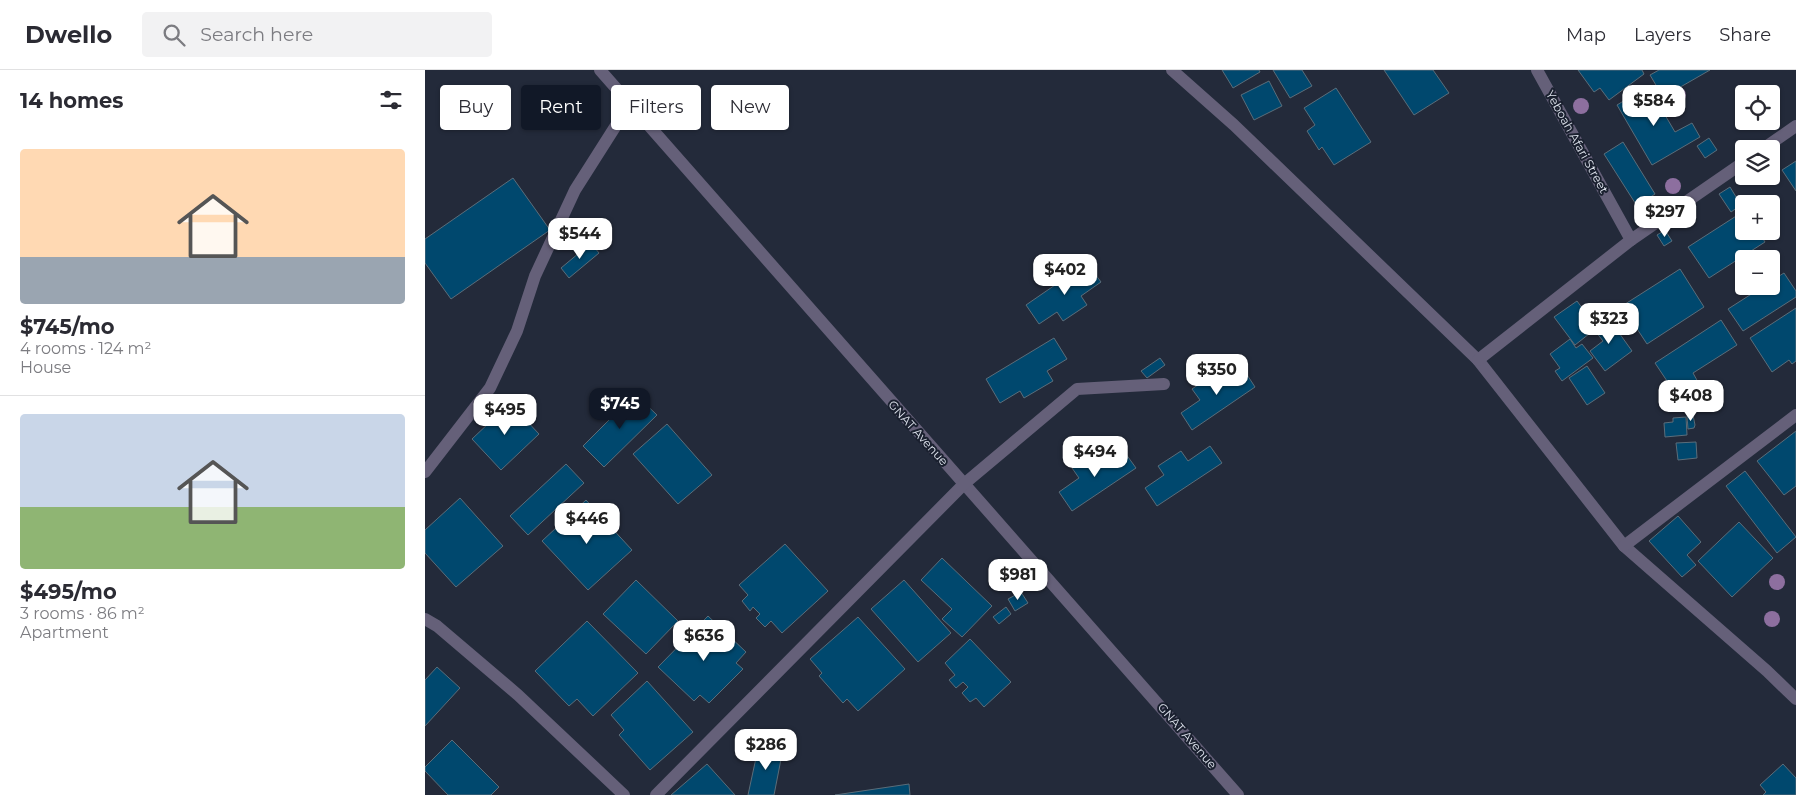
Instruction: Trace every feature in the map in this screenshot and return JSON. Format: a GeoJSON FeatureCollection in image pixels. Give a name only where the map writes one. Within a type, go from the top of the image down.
{"type":"FeatureCollection","features":[{"type":"Feature","properties":{"kind":"street","name":"GNAT Avenue"},"geometry":{"type":"LineString","coordinates":[[600,70],[612,85]]}},
{"type":"Feature","properties":{"kind":"street"},"geometry":{"type":"LineString","coordinates":[[1172,70],[1234,126],[1478,360],[1624,546],[1767,671],[1796,699]]}},
{"type":"Feature","properties":{"kind":"street","name":"Yeboah Afari Street"},"geometry":{"type":"LineString","coordinates":[[1537,70],[1631,240]]}},
{"type":"Feature","properties":{"kind":"street"},"geometry":{"type":"LineString","coordinates":[[1776,140],[1796,126]]}},
{"type":"Feature","properties":{"kind":"street"},"geometry":{"type":"LineString","coordinates":[[425,472],[490,388],[517,331],[535,276],[575,190],[613,130]]}},
{"type":"Feature","properties":{"kind":"street","name":"GNAT Avenue"},"geometry":{"type":"LineString","coordinates":[[651,130],[1238,795]]}},
{"type":"Feature","properties":{"kind":"street"},"geometry":{"type":"LineString","coordinates":[[1478,360],[1631,240],[1735,168]]}},
{"type":"Feature","properties":{"kind":"street"},"geometry":{"type":"LineString","coordinates":[[656,795],[964,484],[1077,389],[1164,384]]}},
{"type":"Feature","properties":{"kind":"street"},"geometry":{"type":"LineString","coordinates":[[1624,546],[1796,415]]}},
{"type":"Feature","properties":{"kind":"street"},"geometry":{"type":"LineString","coordinates":[[425,619],[437,626],[517,695],[624,795]]}},
{"type":"Feature","properties":{"kind":"building"},"geometry":{"type":"Polygon","coordinates":[[[1222,70],[1259,70],[1260,72],[1233,88],[1222,70]]]}},
{"type":"Feature","properties":{"kind":"building"},"geometry":{"type":"Polygon","coordinates":[[[1273,70],[1302,70],[1312,86],[1290,98],[1273,70]]]}},
{"type":"Feature","properties":{"kind":"building"},"geometry":{"type":"Polygon","coordinates":[[[1384,70],[1433,70],[1449,93],[1414,115],[1384,70]]]}},
{"type":"Feature","properties":{"kind":"building"},"geometry":{"type":"Polygon","coordinates":[[[1578,70],[1642,70],[1644,74],[1609,100],[1600,88],[1594,92],[1578,70]]]}},
{"type":"Feature","properties":{"kind":"building"},"geometry":{"type":"Polygon","coordinates":[[[1659,70],[1710,70],[1663,97],[1650,75],[1659,70]]]}},
{"type":"Feature","properties":{"kind":"building"},"geometry":{"type":"Polygon","coordinates":[[[1269,81],[1282,106],[1254,120],[1241,95],[1269,81]]]}},
{"type":"Feature","properties":{"kind":"building"},"geometry":{"type":"Polygon","coordinates":[[[1648,86],[1675,132],[1692,123],[1700,137],[1652,165],[1617,105],[1648,86]]]}},
{"type":"Feature","properties":{"kind":"building"},"geometry":{"type":"Polygon","coordinates":[[[1336,88],[1371,142],[1334,165],[1322,147],[1319,150],[1307,131],[1315,125],[1304,108],[1336,88]]]}},
{"type":"Feature","properties":{"kind":"building"},"geometry":{"type":"Polygon","coordinates":[[[1709,138],[1717,150],[1705,158],[1697,146],[1709,138]]]}},
{"type":"Feature","properties":{"kind":"building"},"geometry":{"type":"Polygon","coordinates":[[[1623,142],[1655,194],[1637,206],[1604,154],[1623,142]]]}},
{"type":"Feature","properties":{"kind":"building"},"geometry":{"type":"Polygon","coordinates":[[[1796,161],[1796,191],[1782,170],[1796,161]]]}},
{"type":"Feature","properties":{"kind":"building"},"geometry":{"type":"Polygon","coordinates":[[[513,178],[550,230],[451,299],[425,263],[425,239],[513,178]]]}},
{"type":"Feature","properties":{"kind":"building"},"geometry":{"type":"Polygon","coordinates":[[[1730,187],[1735,195],[1735,209],[1731,212],[1719,194],[1730,187]]]}},
{"type":"Feature","properties":{"kind":"building"},"geometry":{"type":"Polygon","coordinates":[[[1735,217],[1735,240],[1764,240],[1765,242],[1753,250],[1735,250],[1735,261],[1709,278],[1688,247],[1735,217]]]}},
{"type":"Feature","properties":{"kind":"building"},"geometry":{"type":"Polygon","coordinates":[[[1665,230],[1672,241],[1664,246],[1657,235],[1665,230]]]}},
{"type":"Feature","properties":{"kind":"building"},"geometry":{"type":"Polygon","coordinates":[[[591,243],[599,253],[569,278],[561,268],[591,243]]]}},
{"type":"Feature","properties":{"kind":"building"},"geometry":{"type":"Polygon","coordinates":[[[1087,263],[1101,282],[1081,296],[1087,305],[1063,321],[1057,312],[1039,324],[1026,305],[1087,263]]]}},
{"type":"Feature","properties":{"kind":"building"},"geometry":{"type":"Polygon","coordinates":[[[1680,269],[1704,307],[1647,344],[1622,306],[1680,269]]]}},
{"type":"Feature","properties":{"kind":"building"},"geometry":{"type":"Polygon","coordinates":[[[1784,273],[1796,291],[1796,297],[1743,331],[1728,309],[1750,295],[1780,295],[1780,275],[1784,273]]]}},
{"type":"Feature","properties":{"kind":"building"},"geometry":{"type":"Polygon","coordinates":[[[1577,301],[1594,324],[1591,326],[1594,330],[1575,345],[1554,317],[1577,301]]]}},
{"type":"Feature","properties":{"kind":"building"},"geometry":{"type":"Polygon","coordinates":[[[1796,308],[1796,361],[1792,364],[1789,360],[1772,372],[1750,338],[1796,308]]]}},
{"type":"Feature","properties":{"kind":"building"},"geometry":{"type":"Polygon","coordinates":[[[1607,316],[1632,351],[1605,371],[1590,351],[1603,341],[1592,327],[1607,316]]]}},
{"type":"Feature","properties":{"kind":"building"},"geometry":{"type":"Polygon","coordinates":[[[1721,320],[1737,345],[1693,373],[1698,382],[1677,396],[1655,363],[1721,320]]]}},
{"type":"Feature","properties":{"kind":"building"},"geometry":{"type":"Polygon","coordinates":[[[1054,338],[1067,359],[1047,371],[1053,381],[1024,398],[1020,391],[1000,403],[986,379],[1054,338]]]}},
{"type":"Feature","properties":{"kind":"building"},"geometry":{"type":"Polygon","coordinates":[[[1570,339],[1576,348],[1582,344],[1593,358],[1562,381],[1555,371],[1560,368],[1550,354],[1570,339]]]}},
{"type":"Feature","properties":{"kind":"building"},"geometry":{"type":"Polygon","coordinates":[[[1160,358],[1165,365],[1147,378],[1141,371],[1160,358]]]}},
{"type":"Feature","properties":{"kind":"building"},"geometry":{"type":"Polygon","coordinates":[[[1587,366],[1605,393],[1587,405],[1569,378],[1587,366]]]}},
{"type":"Feature","properties":{"kind":"building"},"geometry":{"type":"Polygon","coordinates":[[[1242,367],[1255,387],[1192,430],[1181,413],[1200,400],[1192,389],[1218,371],[1223,379],[1242,367]]]}},
{"type":"Feature","properties":{"kind":"building"},"geometry":{"type":"Polygon","coordinates":[[[635,394],[657,415],[604,467],[583,446],[635,394]]]}},
{"type":"Feature","properties":{"kind":"building"},"geometry":{"type":"Polygon","coordinates":[[[510,403],[539,434],[501,470],[472,439],[510,403]]]}},
{"type":"Feature","properties":{"kind":"building"},"geometry":{"type":"Polygon","coordinates":[[[1693,415],[1694,428],[1688,429],[1687,416],[1693,415]]]}},
{"type":"Feature","properties":{"kind":"building"},"geometry":{"type":"Polygon","coordinates":[[[1686,417],[1687,435],[1665,437],[1664,423],[1673,422],[1673,418],[1686,417]]]}},
{"type":"Feature","properties":{"kind":"building"},"geometry":{"type":"Polygon","coordinates":[[[667,424],[712,475],[678,504],[633,454],[667,424]]]}},
{"type":"Feature","properties":{"kind":"building"},"geometry":{"type":"Polygon","coordinates":[[[1796,431],[1796,486],[1784,495],[1757,461],[1796,431]]]}},
{"type":"Feature","properties":{"kind":"building"},"geometry":{"type":"Polygon","coordinates":[[[1696,442],[1697,458],[1678,460],[1676,443],[1696,442]]]}},
{"type":"Feature","properties":{"kind":"building"},"geometry":{"type":"Polygon","coordinates":[[[1210,446],[1222,463],[1157,506],[1145,488],[1164,475],[1158,466],[1181,451],[1188,461],[1210,446]]]}},
{"type":"Feature","properties":{"kind":"building"},"geometry":{"type":"Polygon","coordinates":[[[1123,450],[1136,468],[1072,511],[1059,492],[1079,478],[1072,468],[1095,452],[1103,464],[1123,450]]]}},
{"type":"Feature","properties":{"kind":"building"},"geometry":{"type":"Polygon","coordinates":[[[566,464],[584,483],[528,535],[510,516],[566,464]]]}},
{"type":"Feature","properties":{"kind":"building"},"geometry":{"type":"Polygon","coordinates":[[[1745,471],[1796,537],[1777,553],[1726,486],[1745,471]]]}},
{"type":"Feature","properties":{"kind":"building"},"geometry":{"type":"Polygon","coordinates":[[[460,498],[503,546],[456,587],[425,553],[425,530],[460,498]]]}},
{"type":"Feature","properties":{"kind":"building"},"geometry":{"type":"Polygon","coordinates":[[[586,500],[632,550],[588,590],[542,541],[586,500]]]}},
{"type":"Feature","properties":{"kind":"building"},"geometry":{"type":"Polygon","coordinates":[[[1678,516],[1701,542],[1687,555],[1696,565],[1682,577],[1649,541],[1678,516]]]}},
{"type":"Feature","properties":{"kind":"building"},"geometry":{"type":"Polygon","coordinates":[[[1739,522],[1773,558],[1732,597],[1698,561],[1739,522]]]}},
{"type":"Feature","properties":{"kind":"building"},"geometry":{"type":"Polygon","coordinates":[[[785,544],[828,591],[782,633],[771,621],[765,627],[756,618],[760,614],[753,607],[750,611],[742,601],[748,595],[739,585],[785,544]]]}},
{"type":"Feature","properties":{"kind":"building"},"geometry":{"type":"Polygon","coordinates":[[[942,558],[992,606],[962,637],[942,619],[952,609],[921,580],[942,558]]]}},
{"type":"Feature","properties":{"kind":"building"},"geometry":{"type":"Polygon","coordinates":[[[636,580],[678,621],[646,654],[603,614],[636,580]]]}},
{"type":"Feature","properties":{"kind":"building"},"geometry":{"type":"Polygon","coordinates":[[[904,580],[951,633],[918,662],[871,609],[904,580]]]}},
{"type":"Feature","properties":{"kind":"building"},"geometry":{"type":"Polygon","coordinates":[[[1021,592],[1028,603],[1015,611],[1008,599],[1021,592]]]}},
{"type":"Feature","properties":{"kind":"building"},"geometry":{"type":"Polygon","coordinates":[[[1006,607],[1011,614],[999,624],[993,617],[1006,607]]]}},
{"type":"Feature","properties":{"kind":"building"},"geometry":{"type":"Polygon","coordinates":[[[708,616],[746,652],[736,663],[743,669],[709,703],[700,695],[694,701],[658,667],[708,616]]]}},
{"type":"Feature","properties":{"kind":"building"},"geometry":{"type":"Polygon","coordinates":[[[858,617],[905,669],[858,711],[847,699],[843,703],[819,676],[822,673],[810,659],[858,617]]]}},
{"type":"Feature","properties":{"kind":"building"},"geometry":{"type":"Polygon","coordinates":[[[587,621],[638,673],[593,716],[577,699],[569,706],[535,671],[587,621]]]}},
{"type":"Feature","properties":{"kind":"building"},"geometry":{"type":"Polygon","coordinates":[[[970,639],[1011,682],[984,707],[976,698],[970,702],[962,693],[968,687],[963,682],[956,688],[949,680],[955,675],[945,663],[970,639]]]}},
{"type":"Feature","properties":{"kind":"building"},"geometry":{"type":"Polygon","coordinates":[[[437,667],[460,688],[425,726],[425,680],[437,667]]]}},
{"type":"Feature","properties":{"kind":"building"},"geometry":{"type":"Polygon","coordinates":[[[647,681],[693,732],[650,770],[619,735],[624,730],[611,715],[647,681]]]}},
{"type":"Feature","properties":{"kind":"building"},"geometry":{"type":"Polygon","coordinates":[[[452,740],[499,787],[491,795],[448,795],[425,771],[425,767],[452,740]]]}},
{"type":"Feature","properties":{"kind":"building"},"geometry":{"type":"Polygon","coordinates":[[[759,744],[783,749],[774,795],[748,795],[759,744]]]}},
{"type":"Feature","properties":{"kind":"building"},"geometry":{"type":"Polygon","coordinates":[[[707,764],[735,795],[671,795],[707,764]]]}},
{"type":"Feature","properties":{"kind":"building"},"geometry":{"type":"Polygon","coordinates":[[[1783,764],[1796,778],[1796,795],[1763,795],[1766,792],[1760,785],[1783,764]]]}},
{"type":"Feature","properties":{"kind":"building"},"geometry":{"type":"Polygon","coordinates":[[[909,784],[910,795],[835,795],[909,784]]]}}]}
